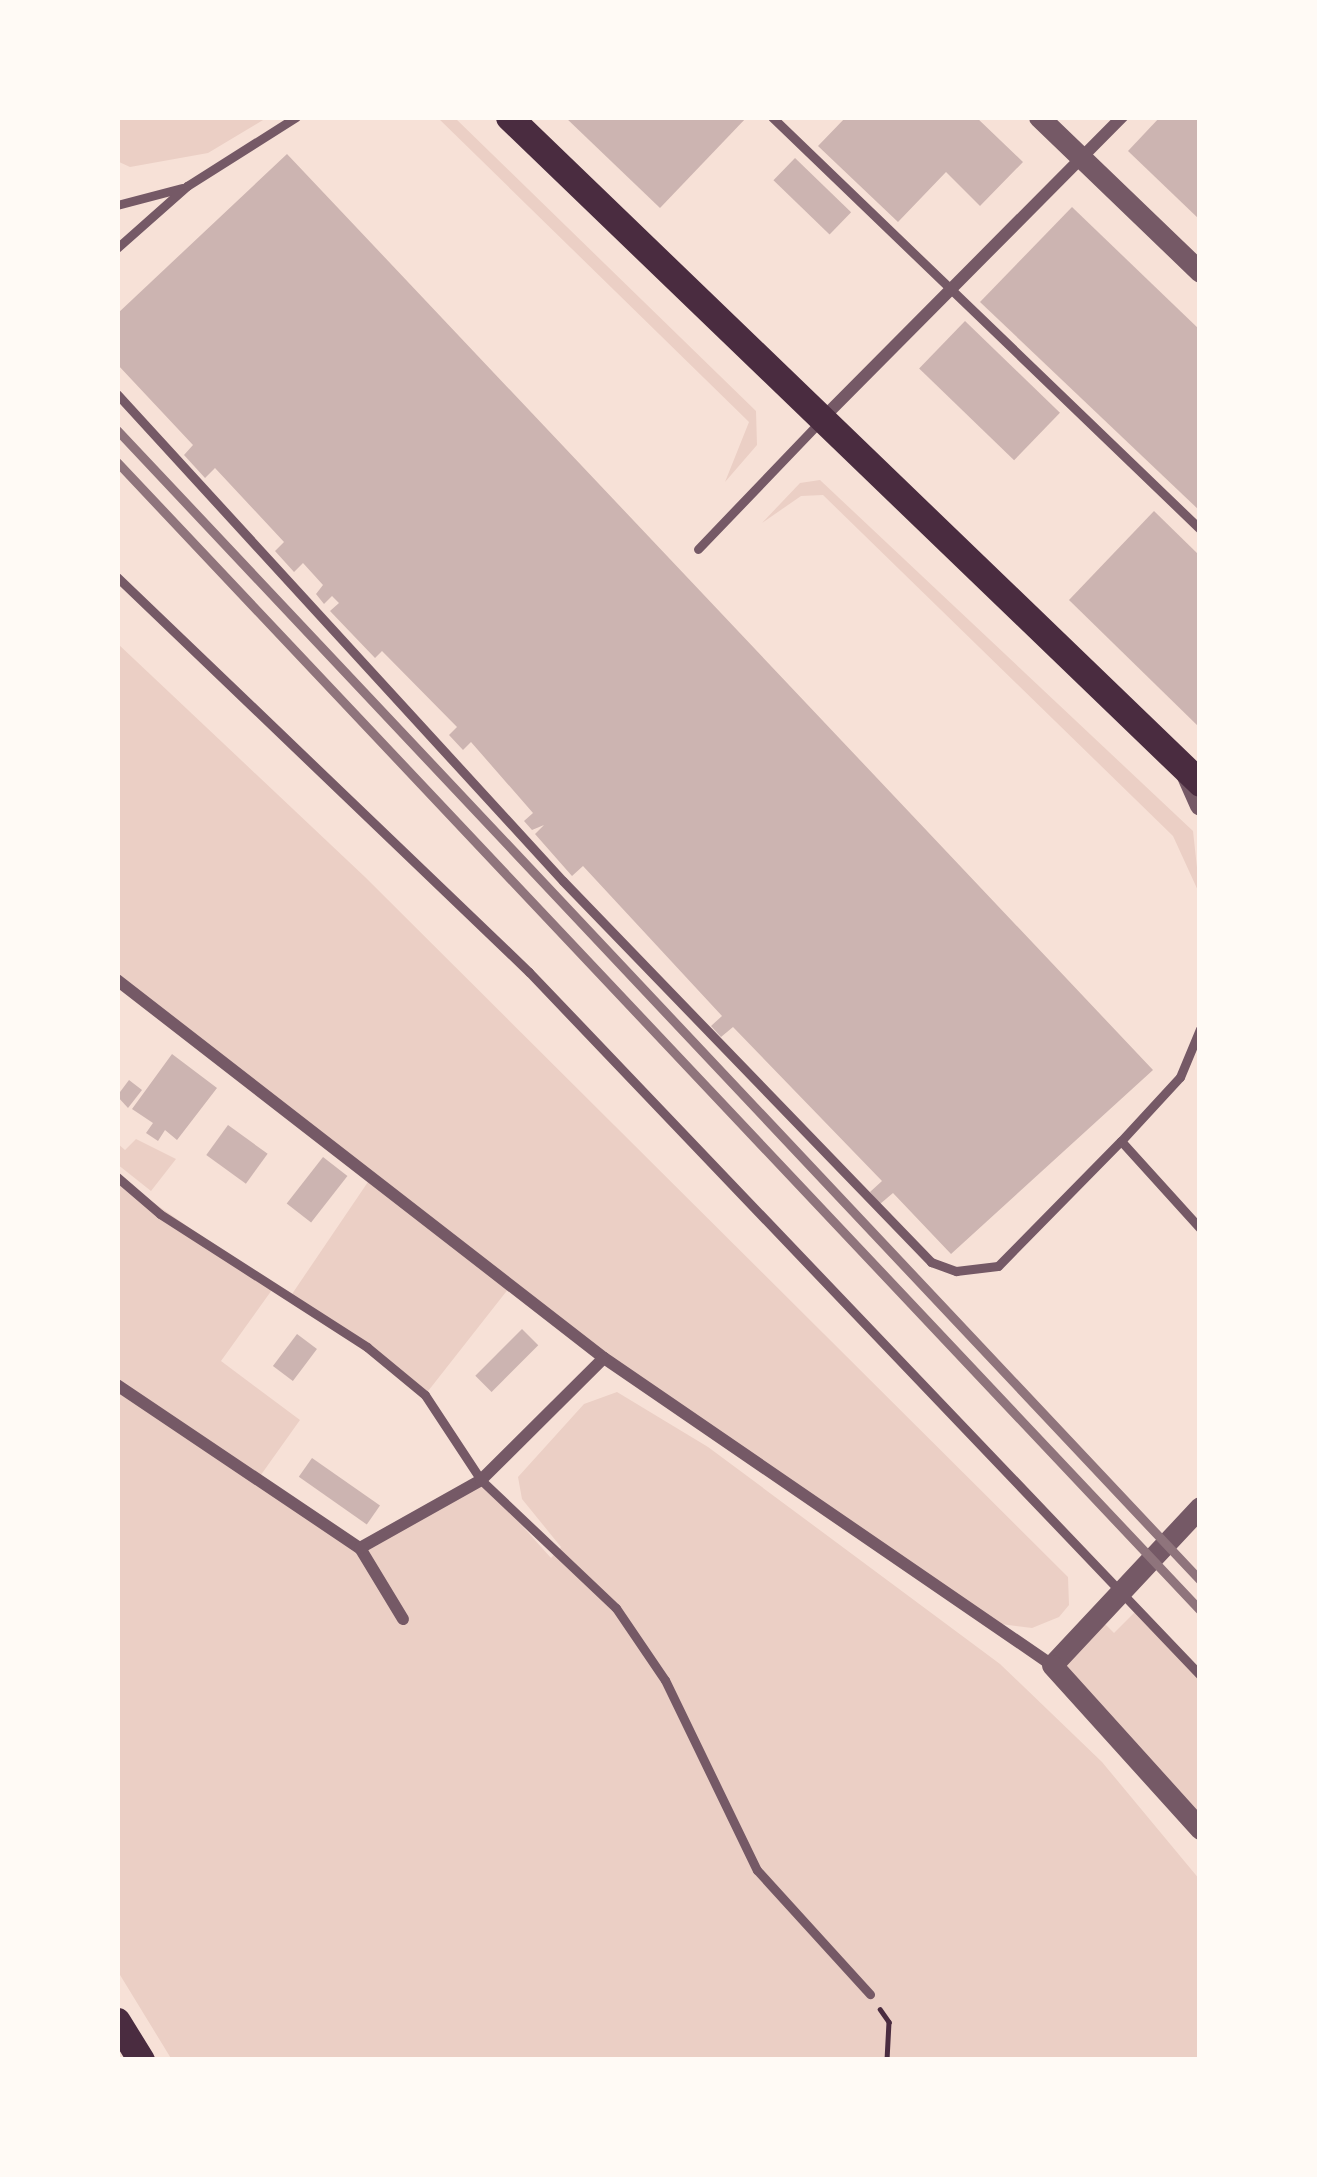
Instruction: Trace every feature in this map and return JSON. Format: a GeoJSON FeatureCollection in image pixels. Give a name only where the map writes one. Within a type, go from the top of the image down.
{"type":"FeatureCollection","features":[{"type":"Feature","properties":{"kind":"main road"},"geometry":{"type":"LineString","coordinates":[[509,117],[1192,776]]}},
{"type":"Feature","properties":{"kind":"main road"},"geometry":{"type":"LineString","coordinates":[[117,2021],[141,2060]]}},
{"type":"Feature","properties":{"kind":"street"},"geometry":{"type":"LineString","coordinates":[[1039,117],[1200,272]]}},
{"type":"Feature","properties":{"kind":"street"},"geometry":{"type":"LineString","coordinates":[[824,418],[1122,117]]}},
{"type":"Feature","properties":{"kind":"street"},"geometry":{"type":"LineString","coordinates":[[1192,776],[1200,805]]}},
{"type":"Feature","properties":{"kind":"street"},"geometry":{"type":"LineString","coordinates":[[117,980],[604,1358],[1052,1665],[1200,1829]]}},
{"type":"Feature","properties":{"kind":"street"},"geometry":{"type":"LineString","coordinates":[[360,1548],[481,1480],[604,1358]]}},
{"type":"Feature","properties":{"kind":"street"},"geometry":{"type":"LineString","coordinates":[[117,1385],[360,1548],[403,1619]]}},
{"type":"Feature","properties":{"kind":"street"},"geometry":{"type":"LineString","coordinates":[[1052,1665],[1200,1507]]}},
{"type":"Feature","properties":{"kind":"lane"},"geometry":{"type":"LineString","coordinates":[[117,248],[187,186],[296,117]]}},
{"type":"Feature","properties":{"kind":"lane"},"geometry":{"type":"LineString","coordinates":[[772,117],[1200,529]]}},
{"type":"Feature","properties":{"kind":"lane"},"geometry":{"type":"LineString","coordinates":[[117,206],[187,186]]}},
{"type":"Feature","properties":{"kind":"lane"},"geometry":{"type":"LineString","coordinates":[[117,394],[563,881],[931,1262],[956,1271],[998,1266],[1180,1077],[1200,1029]]}},
{"type":"Feature","properties":{"kind":"lane"},"geometry":{"type":"LineString","coordinates":[[698,549],[824,418]]}},
{"type":"Feature","properties":{"kind":"lane"},"geometry":{"type":"LineString","coordinates":[[117,578],[529,972],[1200,1675]]}},
{"type":"Feature","properties":{"kind":"lane"},"geometry":{"type":"LineString","coordinates":[[1121,1141],[1200,1228]]}},
{"type":"Feature","properties":{"kind":"lane"},"geometry":{"type":"LineString","coordinates":[[117,1177],[160,1214],[397,1368],[444,1419],[481,1480],[616,1608],[664,1680],[757,1870],[870,1994]]}},
{"type":"Feature","properties":{"kind":"path"},"geometry":{"type":"LineString","coordinates":[[870,1994],[889,2022],[887,2060]]}},
{"type":"Feature","properties":{"kind":"shaded area"},"geometry":{"type":"Polygon","coordinates":[[[117,117],[268,117],[208,153],[130,167],[117,161],[117,117]]]}},
{"type":"Feature","properties":{"kind":"shaded area"},"geometry":{"type":"Polygon","coordinates":[[[437,117],[454,117],[756,411],[757,445],[725,482],[749,422],[437,117]]]}},
{"type":"Feature","properties":{"kind":"shaded area"},"geometry":{"type":"Polygon","coordinates":[[[820,480],[1193,831],[1200,895],[1173,836],[823,495],[801,496],[762,523],[800,483],[820,480]]]}},
{"type":"Feature","properties":{"kind":"shaded area"},"geometry":{"type":"Polygon","coordinates":[[[117,643],[365,877],[1068,1577],[1069,1605],[1059,1617],[1032,1628],[993,1623],[604,1358],[513,1283],[425,1395],[290,1297],[372,1176],[117,980],[117,643]]]}},
{"type":"Feature","properties":{"kind":"shaded area"},"geometry":{"type":"Polygon","coordinates":[[[136,1139],[176,1159],[151,1191],[117,1164],[117,1143],[125,1150],[136,1139]]]}},
{"type":"Feature","properties":{"kind":"shaded area"},"geometry":{"type":"Polygon","coordinates":[[[117,1177],[274,1287],[221,1361],[300,1420],[258,1479],[360,1547],[481,1480],[551,1558],[561,1547],[522,1499],[518,1477],[584,1404],[617,1392],[708,1447],[1000,1664],[1102,1762],[1200,1880],[1200,2060],[172,2060],[117,1970],[117,1177]]]}},
{"type":"Feature","properties":{"kind":"shaded area"},"geometry":{"type":"Polygon","coordinates":[[[1138,1609],[1200,1675],[1200,1829],[1052,1665],[1096,1615],[1114,1633],[1138,1609]]]}},
{"type":"Feature","properties":{"kind":"building"},"geometry":{"type":"Polygon","coordinates":[[[565,117],[747,117],[660,208],[565,117]]]}},
{"type":"Feature","properties":{"kind":"building"},"geometry":{"type":"Polygon","coordinates":[[[846,117],[976,117],[1023,162],[980,206],[946,172],[898,222],[818,146],[846,117]]]}},
{"type":"Feature","properties":{"kind":"building"},"geometry":{"type":"Polygon","coordinates":[[[1160,117],[1200,117],[1200,220],[1128,151],[1160,117]]]}},
{"type":"Feature","properties":{"kind":"building"},"geometry":{"type":"Polygon","coordinates":[[[287,154],[1153,1070],[951,1254],[893,1193],[880,1204],[870,1192],[882,1181],[733,1027],[721,1037],[711,1026],[722,1016],[583,866],[572,876],[535,834],[544,825],[532,830],[524,821],[533,813],[471,742],[463,750],[449,735],[457,727],[382,651],[375,658],[330,611],[339,603],[332,596],[324,604],[316,594],[323,585],[303,563],[294,572],[275,551],[284,542],[215,468],[205,478],[184,455],[193,445],[117,364],[117,314],[287,154]]]}},
{"type":"Feature","properties":{"kind":"building"},"geometry":{"type":"Polygon","coordinates":[[[795,158],[851,212],[830,234],[773,180],[795,158]]]}},
{"type":"Feature","properties":{"kind":"building"},"geometry":{"type":"Polygon","coordinates":[[[1072,207],[1200,330],[1200,511],[980,302],[1072,207]]]}},
{"type":"Feature","properties":{"kind":"building"},"geometry":{"type":"Polygon","coordinates":[[[965,321],[1060,413],[1014,460],[919,368],[965,321]]]}},
{"type":"Feature","properties":{"kind":"building"},"geometry":{"type":"Polygon","coordinates":[[[1154,511],[1200,556],[1200,728],[1069,600],[1154,511]]]}},
{"type":"Feature","properties":{"kind":"building"},"geometry":{"type":"Polygon","coordinates":[[[172,1054],[217,1088],[177,1140],[165,1130],[158,1141],[146,1133],[153,1123],[132,1109],[172,1054]]]}},
{"type":"Feature","properties":{"kind":"building"},"geometry":{"type":"Polygon","coordinates":[[[129,1080],[142,1090],[128,1108],[117,1096],[129,1080]]]}},
{"type":"Feature","properties":{"kind":"building"},"geometry":{"type":"Polygon","coordinates":[[[228,1125],[268,1154],[246,1184],[206,1155],[228,1125]]]}},
{"type":"Feature","properties":{"kind":"building"},"geometry":{"type":"Polygon","coordinates":[[[323,1157],[347,1176],[311,1223],[287,1203],[323,1157]]]}},
{"type":"Feature","properties":{"kind":"building"},"geometry":{"type":"Polygon","coordinates":[[[522,1329],[538,1345],[492,1392],[475,1376],[522,1329]]]}},
{"type":"Feature","properties":{"kind":"building"},"geometry":{"type":"Polygon","coordinates":[[[297,1334],[317,1349],[293,1381],[273,1366],[297,1334]]]}},
{"type":"Feature","properties":{"kind":"building"},"geometry":{"type":"Polygon","coordinates":[[[312,1458],[380,1506],[367,1524],[299,1477],[312,1458]]]}},
{"type":"Feature","properties":{"kind":"railway"},"geometry":{"type":"LineString","coordinates":[[117,430],[1200,1580]]}},
{"type":"Feature","properties":{"kind":"railway"},"geometry":{"type":"LineString","coordinates":[[117,462],[1200,1610]]}}]}
